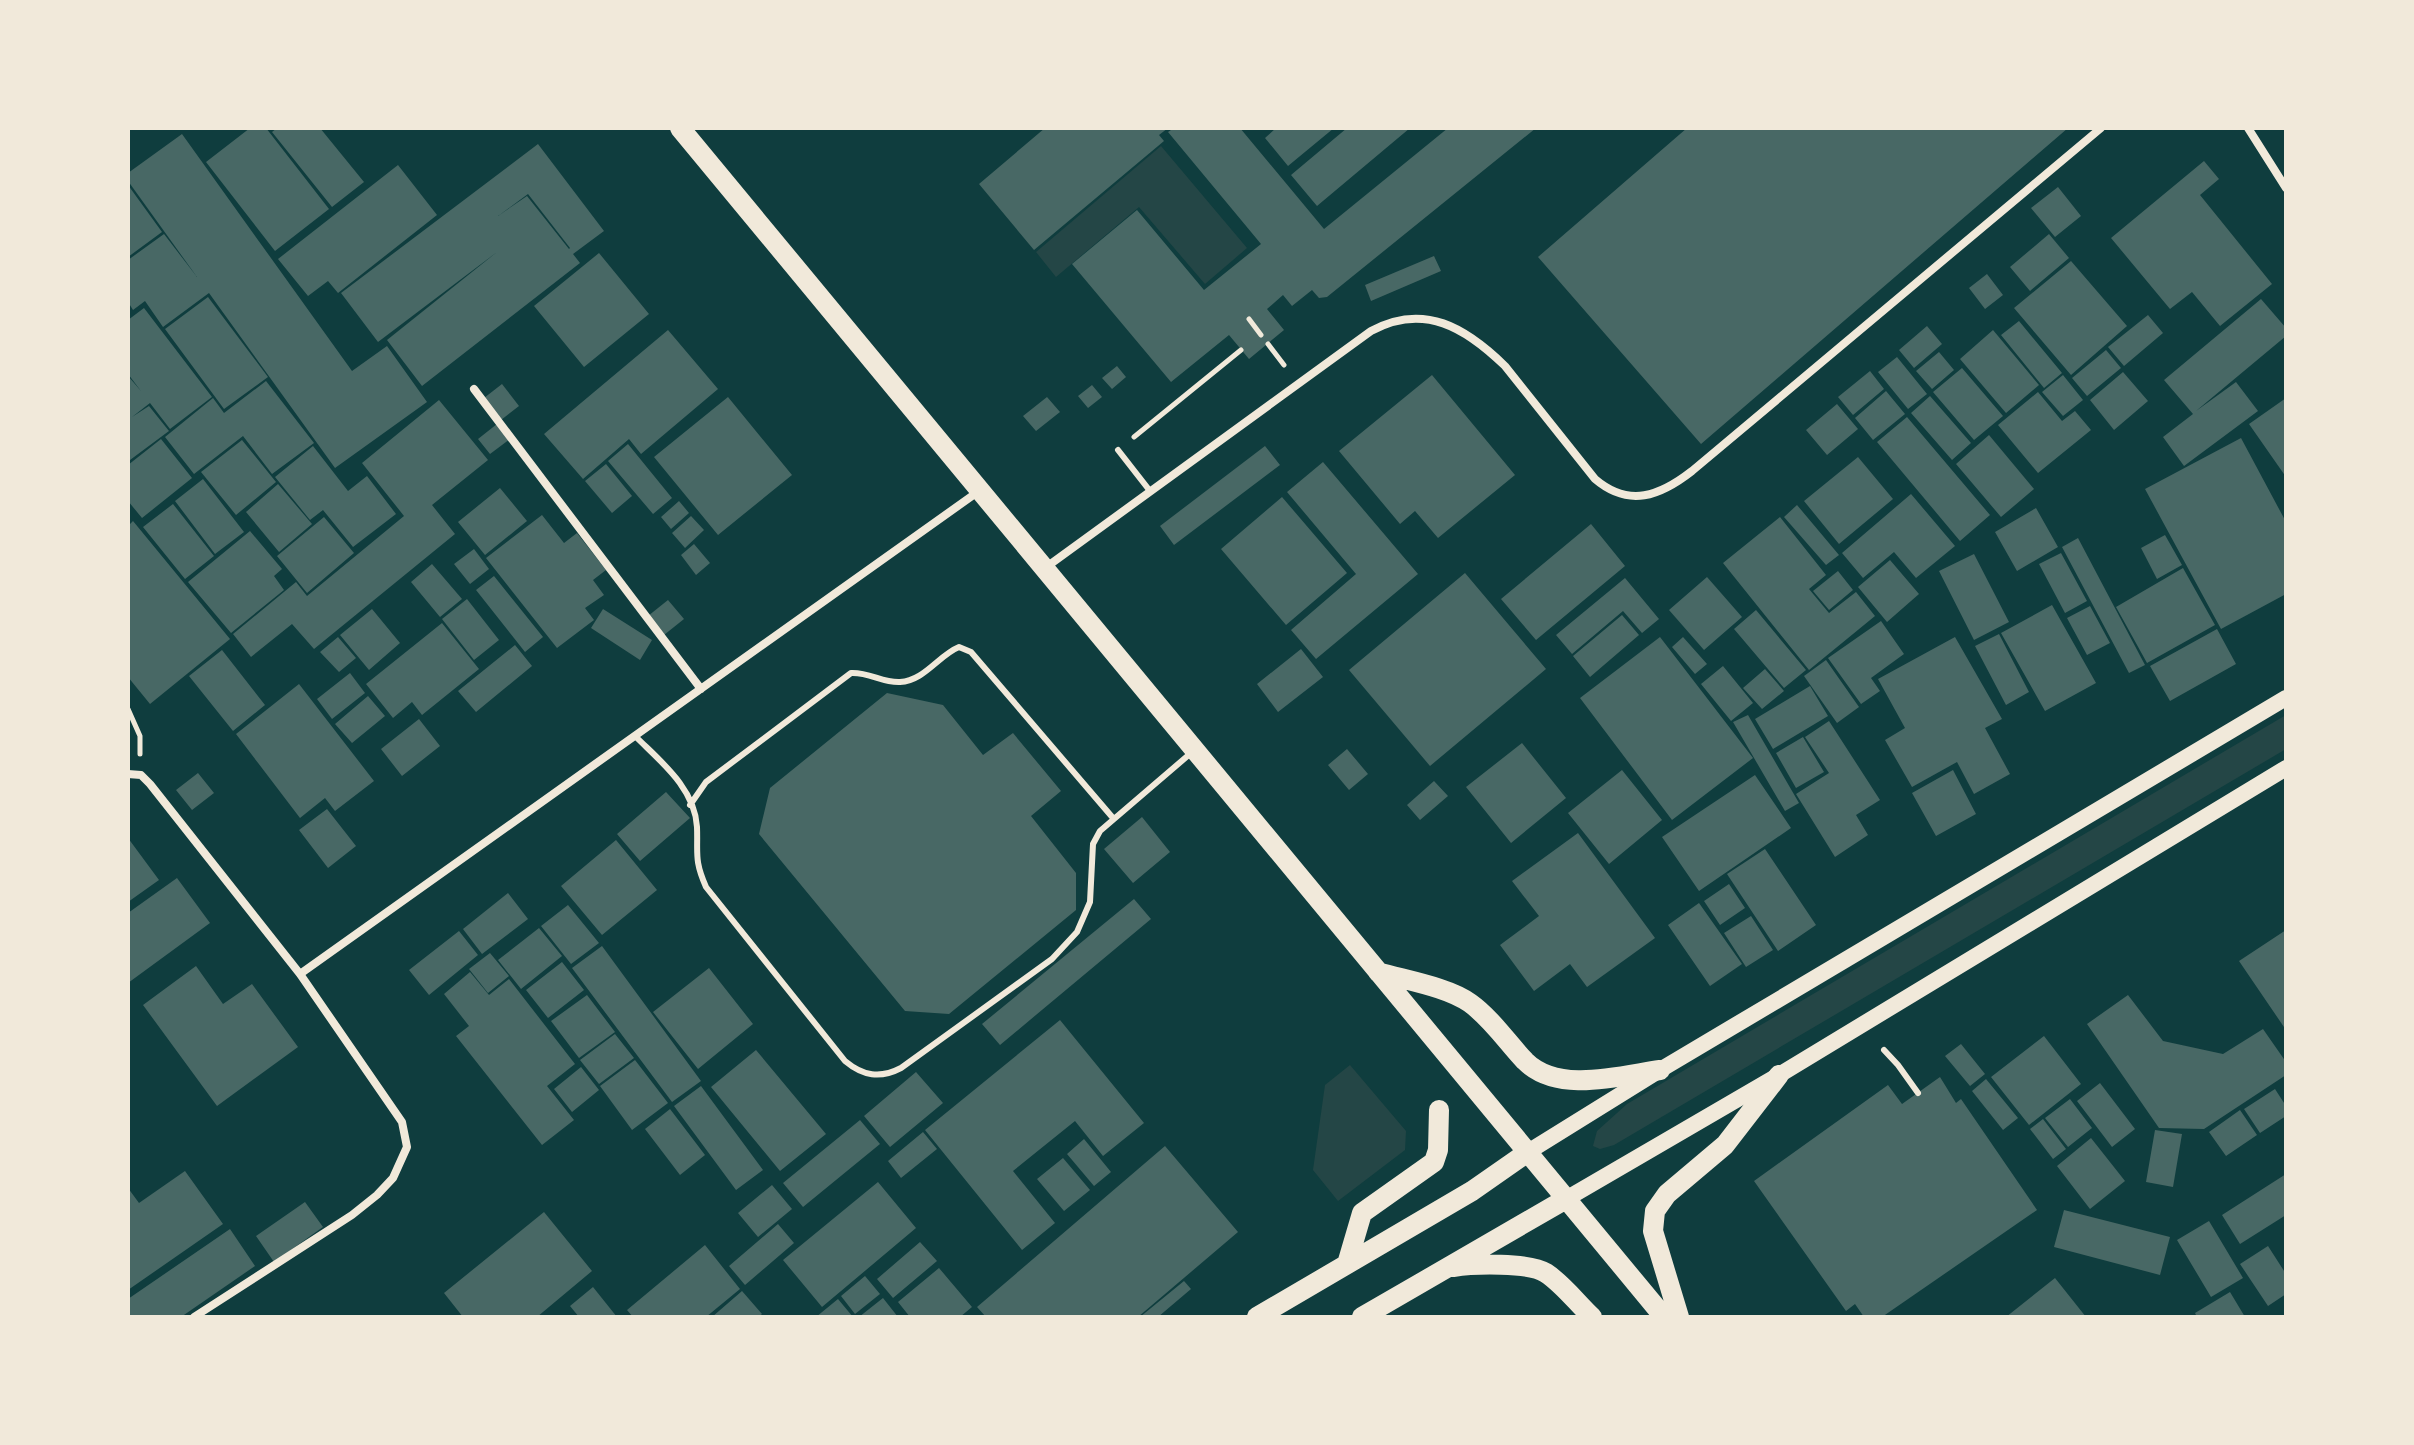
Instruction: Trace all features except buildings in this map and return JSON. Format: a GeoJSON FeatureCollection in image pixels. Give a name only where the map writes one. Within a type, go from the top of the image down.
{"type":"FeatureCollection","features":[{"type":"Feature","properties":{"kind":"main road"},"geometry":{"type":"LineString","coordinates":[[680,128],[1664,1317]]}},
{"type":"Feature","properties":{"kind":"main road"},"geometry":{"type":"LineString","coordinates":[[1257,1317],[1472,1191],[1528,1152],[1660,1070],[2286,698]]}},
{"type":"Feature","properties":{"kind":"main road"},"geometry":{"type":"LineString","coordinates":[[1362,1317],[1779,1075],[2286,768]]}},
{"type":"Feature","properties":{"kind":"main road"},"geometry":{"type":"LineString","coordinates":[[1378,972],[1460,996],[1473,1005],[1525,1061],[1542,1074],[1565,1079],[1593,1079],[1660,1070]]}},
{"type":"Feature","properties":{"kind":"main road"},"geometry":{"type":"LineString","coordinates":[[1679,1317],[1653,1231],[1655,1211],[1667,1194],[1725,1145],[1779,1075]]}},
{"type":"Feature","properties":{"kind":"main road"},"geometry":{"type":"LineString","coordinates":[[1347,1264],[1362,1213],[1434,1162],[1438,1150],[1439,1110]]}},
{"type":"Feature","properties":{"kind":"main road"},"geometry":{"type":"LineString","coordinates":[[1445,1268],[1494,1266],[1541,1270],[1592,1317]]}},
{"type":"Feature","properties":{"kind":"street"},"geometry":{"type":"LineString","coordinates":[[1045,569],[1371,331],[1393,320],[1432,320],[1464,332],[1505,366],[1595,479],[1608,490],[1644,497],[1659,494],[1692,471],[2101,128]]}},
{"type":"Feature","properties":{"kind":"street"},"geometry":{"type":"LineString","coordinates":[[2248,128],[2286,188]]}},
{"type":"Feature","properties":{"kind":"street"},"geometry":{"type":"LineString","coordinates":[[474,389],[701,689]]}},
{"type":"Feature","properties":{"kind":"street"},"geometry":{"type":"LineString","coordinates":[[300,974],[980,490]]}},
{"type":"Feature","properties":{"kind":"street"},"geometry":{"type":"LineString","coordinates":[[128,774],[141,775],[150,784],[300,974],[402,1122],[407,1147],[393,1178],[352,1215],[194,1317]]}},
{"type":"Feature","properties":{"kind":"lane"},"geometry":{"type":"LineString","coordinates":[[1118,450],[1150,491]]}},
{"type":"Feature","properties":{"kind":"lane"},"geometry":{"type":"LineString","coordinates":[[690,805],[706,782],[851,673],[867,673],[882,680],[902,683],[924,673],[959,647],[971,652],[1113,818]]}},
{"type":"Feature","properties":{"kind":"lane"},"geometry":{"type":"LineString","coordinates":[[635,736],[680,782],[697,825],[697,867],[706,887],[845,1061],[858,1072],[873,1075],[888,1075],[901,1068],[1052,959],[1077,932],[1090,902],[1093,844],[1100,831],[1195,750]]}},
{"type":"Feature","properties":{"kind":"lane"},"geometry":{"type":"LineString","coordinates":[[1884,1050],[1918,1093]]}},
{"type":"Feature","properties":{"kind":"path"},"geometry":{"type":"LineString","coordinates":[[1249,319],[1261,335]]}},
{"type":"Feature","properties":{"kind":"path"},"geometry":{"type":"LineString","coordinates":[[1118,450],[1241,350]]}},
{"type":"Feature","properties":{"kind":"path"},"geometry":{"type":"LineString","coordinates":[[128,709],[140,736],[141,775]]}},
{"type":"Feature","properties":{"kind":"shaded area"},"geometry":{"type":"Polygon","coordinates":[[[1161,146],[1247,248],[1205,284],[1139,207],[1056,277],[1036,252],[1161,146]]]}},
{"type":"Feature","properties":{"kind":"shaded area"},"geometry":{"type":"Polygon","coordinates":[[[2286,715],[2286,749],[1614,1145],[1600,1149],[1593,1146],[1597,1131],[1627,1104],[2286,715]]]}},
{"type":"Feature","properties":{"kind":"shaded area"},"geometry":{"type":"Polygon","coordinates":[[[1350,1065],[1406,1131],[1405,1150],[1338,1201],[1313,1170],[1325,1085],[1350,1065]]]}}]}
